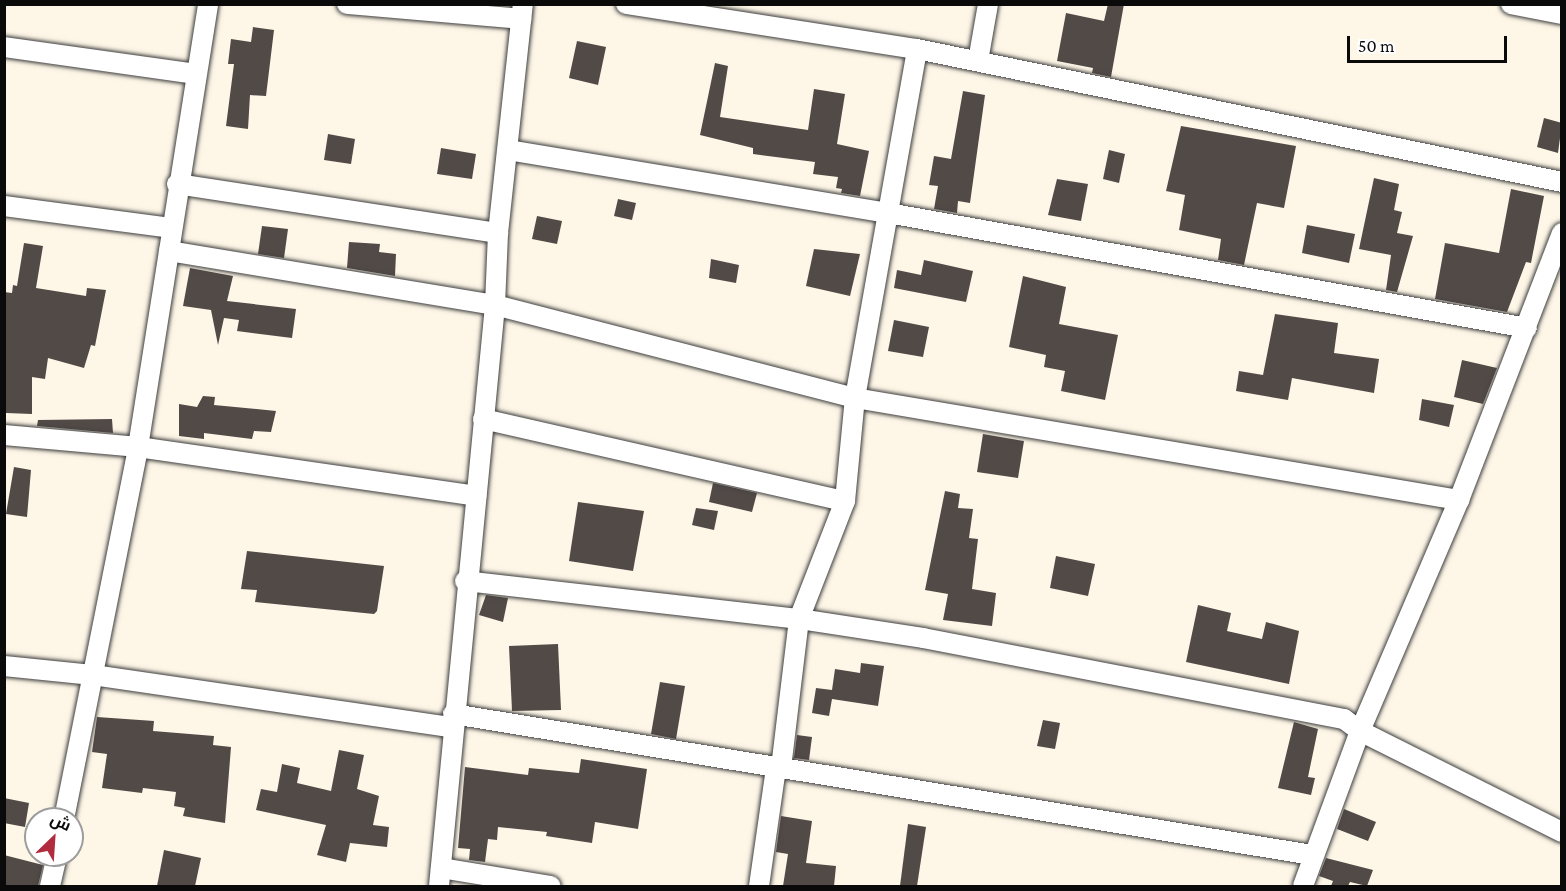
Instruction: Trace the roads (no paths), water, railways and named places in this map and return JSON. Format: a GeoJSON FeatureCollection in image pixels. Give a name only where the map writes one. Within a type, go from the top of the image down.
{"type":"FeatureCollection","features":[{"type":"Feature","properties":{"kind":"street"},"geometry":{"type":"LineString","coordinates":[[66,807],[138,447],[169,251],[177,184],[208,4]]}},
{"type":"Feature","properties":{"kind":"street"},"geometry":{"type":"LineString","coordinates":[[347,4],[522,12],[498,233],[495,305],[476,496],[465,581],[440,877],[551,886]]}},
{"type":"Feature","properties":{"kind":"street"},"geometry":{"type":"LineString","coordinates":[[626,4],[917,49],[1562,182]]}},
{"type":"Feature","properties":{"kind":"street"},"geometry":{"type":"LineString","coordinates":[[978,61],[988,4]]}},
{"type":"Feature","properties":{"kind":"street"},"geometry":{"type":"LineString","coordinates":[[1511,4],[1562,14]]}},
{"type":"Feature","properties":{"kind":"street"},"geometry":{"type":"LineString","coordinates":[[4,47],[195,74]]}},
{"type":"Feature","properties":{"kind":"street"},"geometry":{"type":"LineString","coordinates":[[759,886],[799,619],[845,501],[855,398],[917,49]]}},
{"type":"Feature","properties":{"kind":"street"},"geometry":{"type":"LineString","coordinates":[[508,150],[888,213],[1527,328]]}},
{"type":"Feature","properties":{"kind":"street"},"geometry":{"type":"LineString","coordinates":[[177,184],[498,233]]}},
{"type":"Feature","properties":{"kind":"street"},"geometry":{"type":"LineString","coordinates":[[4,206],[171,228]]}},
{"type":"Feature","properties":{"kind":"street"},"geometry":{"type":"LineString","coordinates":[[1303,886],[1312,855],[1360,731],[1459,500],[1562,233]]}},
{"type":"Feature","properties":{"kind":"street"},"geometry":{"type":"LineString","coordinates":[[169,251],[495,305],[855,398],[1459,500]]}},
{"type":"Feature","properties":{"kind":"street"},"geometry":{"type":"LineString","coordinates":[[483,419],[845,501]]}},
{"type":"Feature","properties":{"kind":"street"},"geometry":{"type":"LineString","coordinates":[[4,435],[138,447],[476,496]]}},
{"type":"Feature","properties":{"kind":"street"},"geometry":{"type":"LineString","coordinates":[[465,581],[799,619],[923,638],[1326,712],[1344,719],[1360,731],[1562,832]]}},
{"type":"Feature","properties":{"kind":"street"},"geometry":{"type":"LineString","coordinates":[[4,666],[93,675],[452,721],[778,768],[1312,855]]}},
{"type":"Feature","properties":{"kind":"street"},"geometry":{"type":"LineString","coordinates":[[50,886],[54,867]]}}]}
